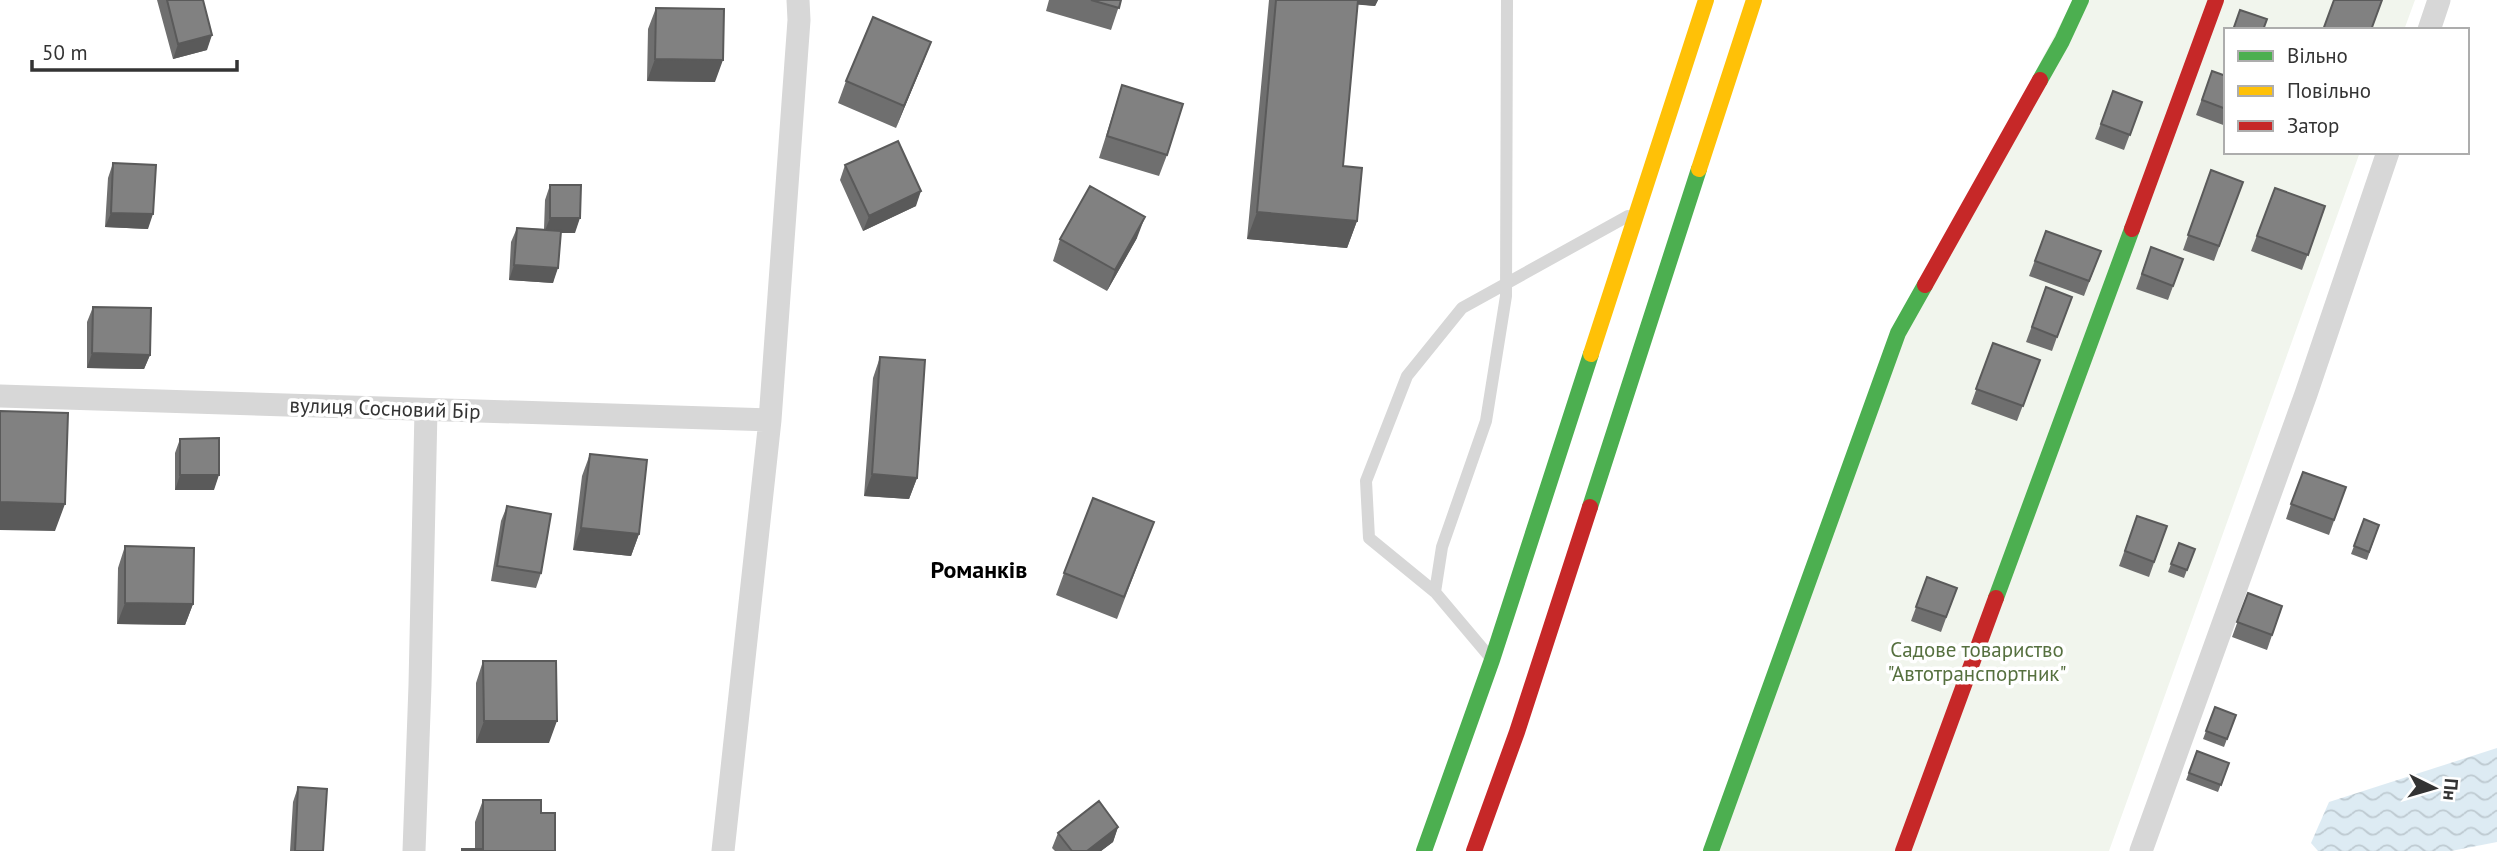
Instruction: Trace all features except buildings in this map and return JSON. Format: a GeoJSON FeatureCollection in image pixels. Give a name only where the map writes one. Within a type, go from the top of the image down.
{"type":"FeatureCollection","features":[{"type":"Feature","properties":{"kind":"street"},"geometry":{"type":"LineString","coordinates":[[723,851],[769,420],[799,20],[798,0]]}},
{"type":"Feature","properties":{"kind":"street"},"geometry":{"type":"LineString","coordinates":[[1424,851],[1492,660],[1706,0]]}},
{"type":"Feature","properties":{"kind":"street"},"geometry":{"type":"LineString","coordinates":[[1475,851],[1522,718],[1754,0]]}},
{"type":"Feature","properties":{"kind":"street"},"geometry":{"type":"LineString","coordinates":[[1711,851],[1898,333],[2062,41],[2081,0]]}},
{"type":"Feature","properties":{"kind":"street"},"geometry":{"type":"LineString","coordinates":[[1903,851],[2216,0]]}},
{"type":"Feature","properties":{"kind":"street"},"geometry":{"type":"LineString","coordinates":[[2430,28],[2439,0]]}},
{"type":"Feature","properties":{"kind":"street"},"geometry":{"type":"LineString","coordinates":[[2141,851],[2306,394],[2387,154]]}},
{"type":"Feature","properties":{"kind":"street","name":"вулиця Сосновий Бір"},"geometry":{"type":"LineString","coordinates":[[0,396],[769,420]]}},
{"type":"Feature","properties":{"kind":"street"},"geometry":{"type":"LineString","coordinates":[[414,851],[426,410]]}},
{"type":"Feature","properties":{"kind":"lane"},"geometry":{"type":"LineString","coordinates":[[1435,592],[1442,547],[1486,421],[1506,284],[1507,0]]}},
{"type":"Feature","properties":{"kind":"lane"},"geometry":{"type":"LineString","coordinates":[[1492,660],[1435,592],[1369,538],[1366,481],[1408,376],[1462,308],[1637,211]]}},
{"type":"Feature","properties":{"kind":"green space","name":"Садове товариство \"Автотранспортник\""},"geometry":{"type":"Polygon","coordinates":[[[2073,0],[2415,0],[2405,28],[2224,28],[2224,154],[2359,154],[2109,851],[1705,851],[1898,333],[2073,0]]]}},
{"type":"Feature","properties":{"kind":"water"},"geometry":{"type":"Polygon","coordinates":[[[2497,748],[2497,842],[2451,851],[2318,851],[2311,843],[2329,802],[2497,748]]]}},
{"type":"Feature","properties":{"kind":"traffic: fast"},"geometry":{"type":"LineString","coordinates":[[2040,80],[2081,0]]}},
{"type":"Feature","properties":{"kind":"traffic: fast"},"geometry":{"type":"LineString","coordinates":[[1590,507],[1699,169]]}},
{"type":"Feature","properties":{"kind":"traffic: fast"},"geometry":{"type":"LineString","coordinates":[[1996,598],[2132,229]]}},
{"type":"Feature","properties":{"kind":"traffic: fast"},"geometry":{"type":"LineString","coordinates":[[1711,851],[1898,333],[1925,285]]}},
{"type":"Feature","properties":{"kind":"traffic: fast"},"geometry":{"type":"LineString","coordinates":[[1424,851],[1492,660],[1591,354]]}},
{"type":"Feature","properties":{"kind":"traffic: slow"},"geometry":{"type":"LineString","coordinates":[[1591,354],[1706,0]]}},
{"type":"Feature","properties":{"kind":"traffic: slow"},"geometry":{"type":"LineString","coordinates":[[1699,169],[1754,0]]}},
{"type":"Feature","properties":{"kind":"traffic: jam"},"geometry":{"type":"LineString","coordinates":[[2132,229],[2216,0]]}},
{"type":"Feature","properties":{"kind":"traffic: jam"},"geometry":{"type":"LineString","coordinates":[[1925,285],[2040,80]]}},
{"type":"Feature","properties":{"kind":"traffic: jam"},"geometry":{"type":"LineString","coordinates":[[1474,851],[1517,732],[1590,507]]}},
{"type":"Feature","properties":{"kind":"traffic: jam"},"geometry":{"type":"LineString","coordinates":[[1903,851],[1996,598]]}},
{"type":"Feature","properties":{"kind":"district","name":"Романків"},"geometry":{"type":"Point","coordinates":[979,569]}}]}
